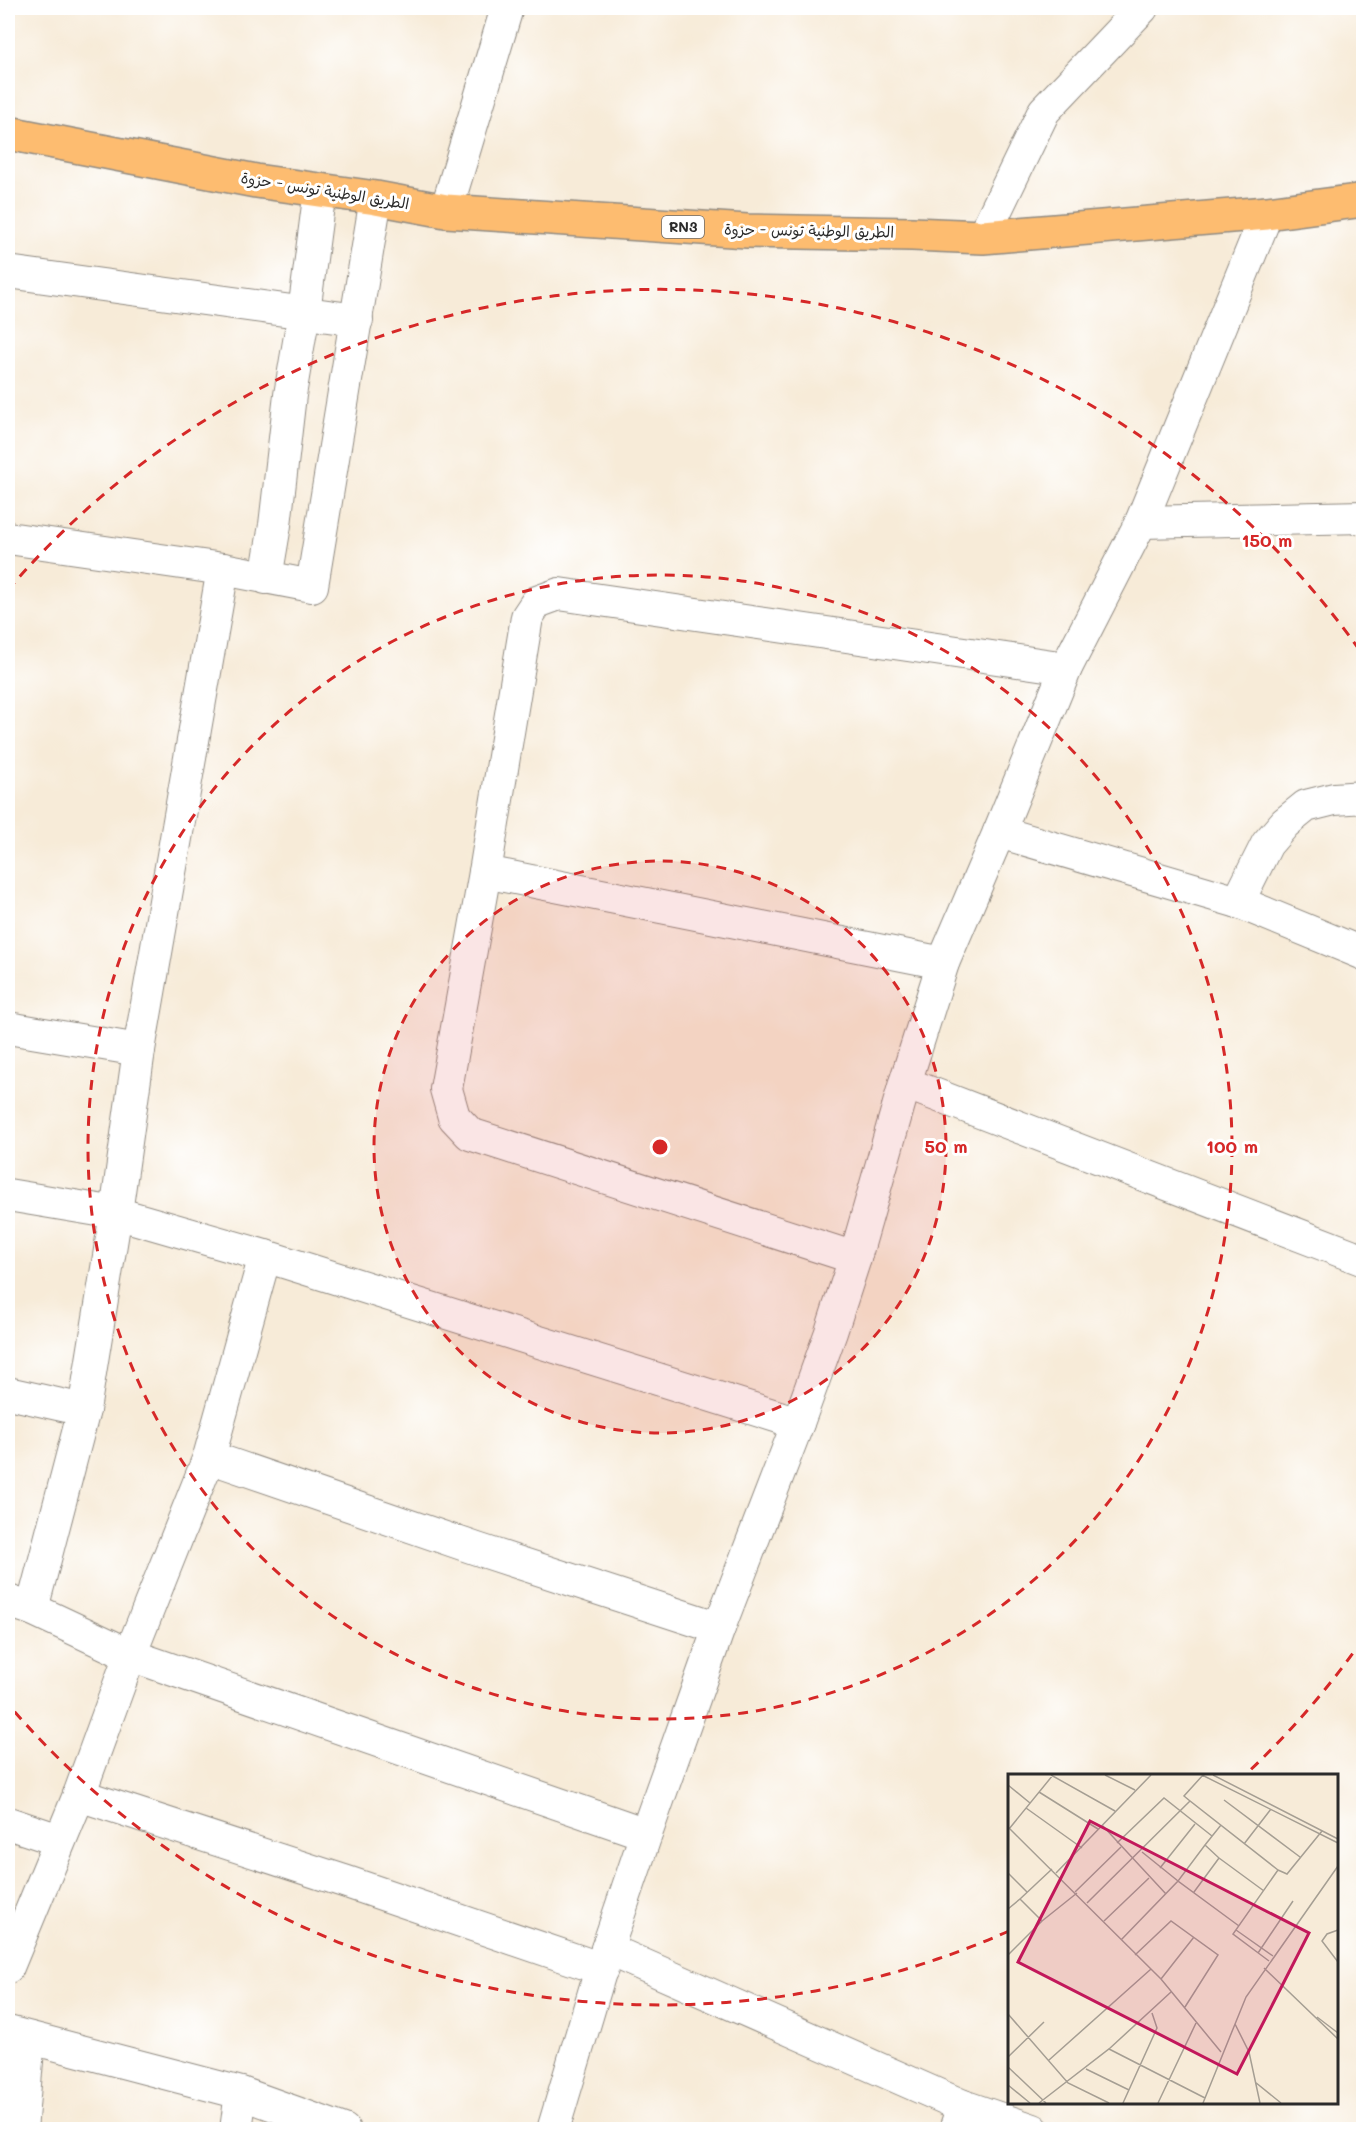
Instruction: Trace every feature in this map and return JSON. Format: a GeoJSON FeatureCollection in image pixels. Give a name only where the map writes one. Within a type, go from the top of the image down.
{"type":"FeatureCollection","features":[{"type":"Feature","properties":{"kind":"main road","name":"الطريق الوطنية تونس - حزوة"},"geometry":{"type":"LineString","coordinates":[[8,133],[256,181],[376,198],[446,211],[747,231],[983,237],[1267,213],[1364,200]]}},
{"type":"Feature","properties":{"kind":"street"},"geometry":{"type":"LineString","coordinates":[[446,211],[507,8]]}},
{"type":"Feature","properties":{"kind":"street"},"geometry":{"type":"LineString","coordinates":[[983,237],[1044,111],[1142,8]]}},
{"type":"Feature","properties":{"kind":"street"},"geometry":{"type":"LineString","coordinates":[[266,578],[320,190]]}},
{"type":"Feature","properties":{"kind":"street"},"geometry":{"type":"LineString","coordinates":[[8,538],[223,569],[310,586],[314,584],[320,532],[376,198]]}},
{"type":"Feature","properties":{"kind":"street"},"geometry":{"type":"LineString","coordinates":[[553,2130],[646,1834],[719,1628],[831,1332],[855,1257],[904,1083],[943,963],[1066,668],[1141,522],[1267,213]]}},
{"type":"Feature","properties":{"kind":"street"},"geometry":{"type":"LineString","coordinates":[[8,272],[357,320]]}},
{"type":"Feature","properties":{"kind":"street"},"geometry":{"type":"LineString","coordinates":[[1141,522],[1364,517]]}},
{"type":"Feature","properties":{"kind":"street"},"geometry":{"type":"LineString","coordinates":[[223,569],[139,1050],[116,1213],[84,1410],[20,1605],[130,1654],[646,1834]]}},
{"type":"Feature","properties":{"kind":"street"},"geometry":{"type":"LineString","coordinates":[[855,1257],[470,1134],[454,1117],[446,1089],[527,617],[537,602],[559,594],[1066,668]]}},
{"type":"Feature","properties":{"kind":"street"},"geometry":{"type":"LineString","coordinates":[[1238,902],[1267,844],[1285,823],[1306,806],[1334,799],[1364,797]]}},
{"type":"Feature","properties":{"kind":"street"},"geometry":{"type":"LineString","coordinates":[[999,832],[1238,902],[1364,954]]}},
{"type":"Feature","properties":{"kind":"street"},"geometry":{"type":"LineString","coordinates":[[485,872],[943,963]]}},
{"type":"Feature","properties":{"kind":"street"},"geometry":{"type":"LineString","coordinates":[[8,1028],[139,1050]]}},
{"type":"Feature","properties":{"kind":"street"},"geometry":{"type":"LineString","coordinates":[[904,1083],[1364,1260]]}},
{"type":"Feature","properties":{"kind":"street"},"geometry":{"type":"LineString","coordinates":[[8,1195],[116,1213],[265,1256],[798,1423]]}},
{"type":"Feature","properties":{"kind":"street"},"geometry":{"type":"LineString","coordinates":[[8,1967],[79,1795],[130,1654],[209,1456],[265,1256]]}},
{"type":"Feature","properties":{"kind":"street"},"geometry":{"type":"LineString","coordinates":[[8,1393],[84,1410]]}},
{"type":"Feature","properties":{"kind":"street"},"geometry":{"type":"LineString","coordinates":[[209,1456],[477,1549],[719,1628]]}},
{"type":"Feature","properties":{"kind":"street"},"geometry":{"type":"LineString","coordinates":[[79,1795],[347,1882],[605,1959],[959,2118],[1033,2130]]}},
{"type":"Feature","properties":{"kind":"street"},"geometry":{"type":"LineString","coordinates":[[8,1823],[59,1840]]}},
{"type":"Feature","properties":{"kind":"street"},"geometry":{"type":"LineString","coordinates":[[21,2130],[18,2035],[241,2093],[344,2130]]}},
{"type":"Feature","properties":{"kind":"street"},"geometry":{"type":"LineString","coordinates":[[236,2130],[241,2093]]}}]}
